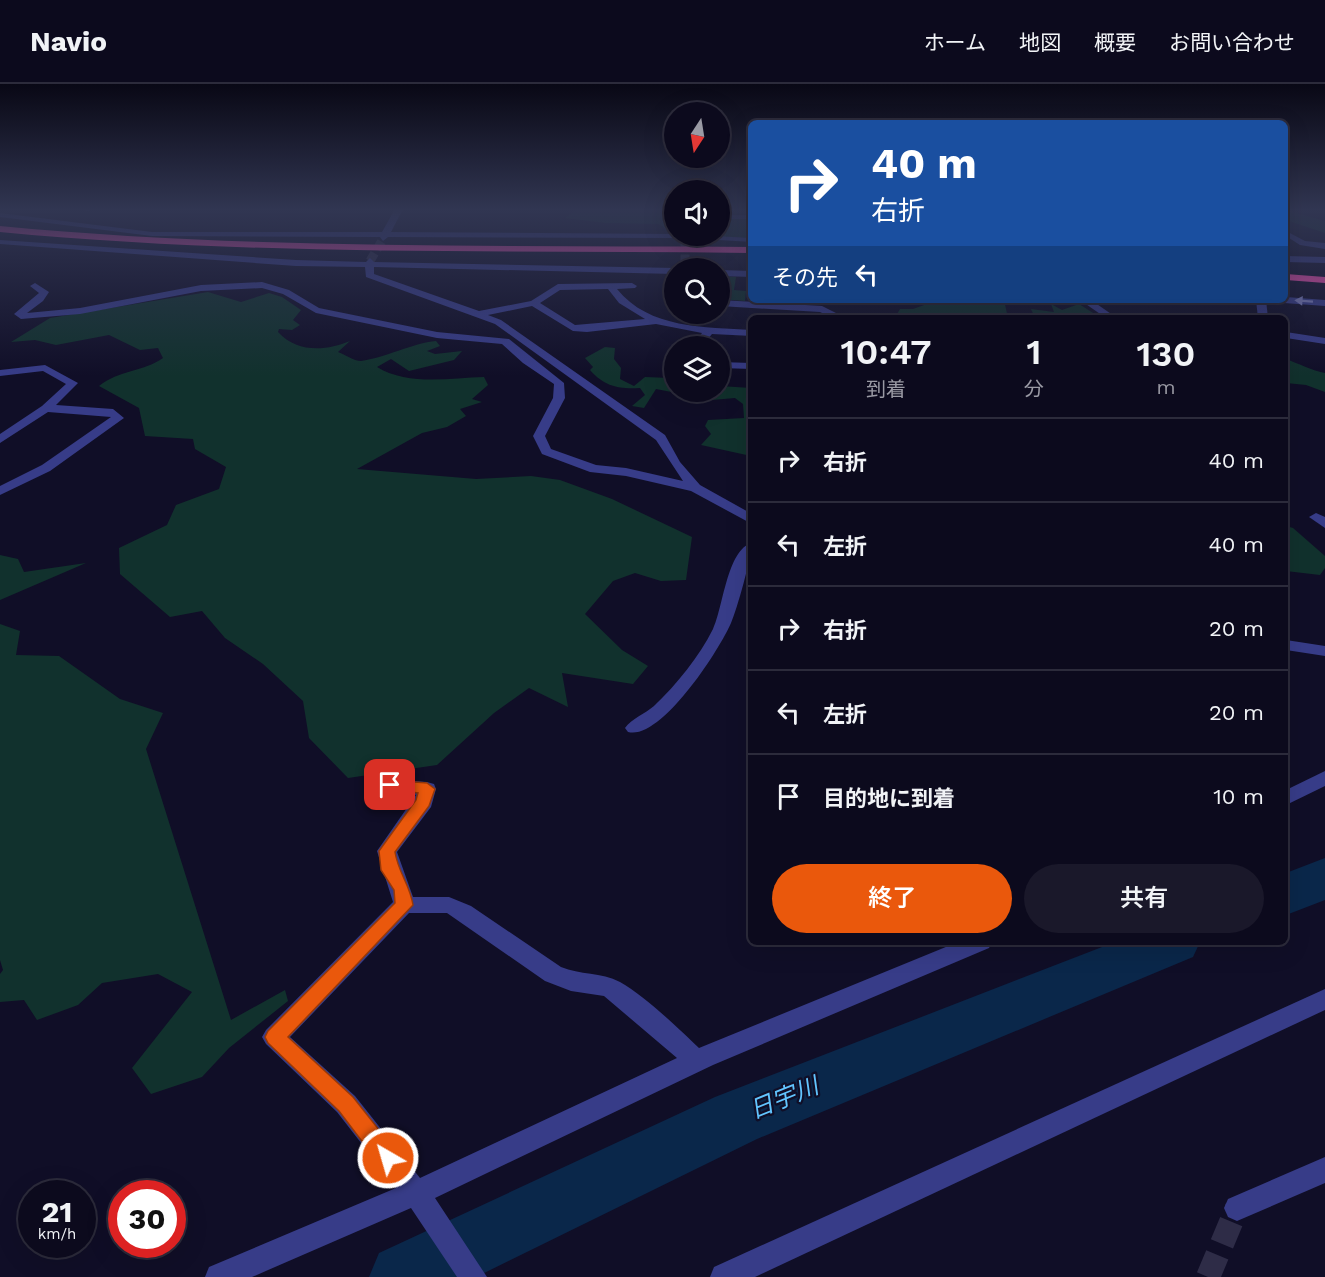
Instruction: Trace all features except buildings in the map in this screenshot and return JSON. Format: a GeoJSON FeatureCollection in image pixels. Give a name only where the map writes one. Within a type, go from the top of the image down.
{"type":"FeatureCollection","features":[{"type":"Feature","properties":{"kind":"highway"},"geometry":{"type":"LineString","coordinates":[[1288,271],[1325,274]]}},
{"type":"Feature","properties":{"kind":"highway"},"geometry":{"type":"LineString","coordinates":[[1288,277],[1325,280]]}},
{"type":"Feature","properties":{"kind":"street"},"geometry":{"type":"LineString","coordinates":[[369,265],[369,275],[498,322],[661,438],[675,463],[695,488]]}},
{"type":"Feature","properties":{"kind":"street"},"geometry":{"type":"LineString","coordinates":[[460,265],[664,271]]}},
{"type":"Feature","properties":{"kind":"street"},"geometry":{"type":"LineString","coordinates":[[730,273],[748,274]]}},
{"type":"Feature","properties":{"kind":"street"},"geometry":{"type":"LineString","coordinates":[[35,286],[44,292],[40,299],[19,314],[21,316],[134,302],[201,288],[262,285],[286,292],[316,310],[437,335],[505,341],[527,362],[559,383],[559,398],[539,436],[546,451],[594,469],[626,472],[695,488],[748,518]]}},
{"type":"Feature","properties":{"kind":"street"},"geometry":{"type":"LineString","coordinates":[[610,286],[626,306],[657,321]]}},
{"type":"Feature","properties":{"kind":"street"},"geometry":{"type":"LineString","coordinates":[[478,314],[534,303],[558,287],[632,286]]}},
{"type":"Feature","properties":{"kind":"street"},"geometry":{"type":"LineString","coordinates":[[1288,300],[1325,303]]}},
{"type":"Feature","properties":{"kind":"street"},"geometry":{"type":"LineString","coordinates":[[534,303],[573,328],[587,329],[657,321],[710,330],[748,333]]}},
{"type":"Feature","properties":{"kind":"street"},"geometry":{"type":"LineString","coordinates":[[1090,303],[1108,315]]}},
{"type":"Feature","properties":{"kind":"street"},"geometry":{"type":"LineString","coordinates":[[730,304],[822,309],[835,315]]}},
{"type":"Feature","properties":{"kind":"street"},"geometry":{"type":"LineString","coordinates":[[705,336],[710,330]]}},
{"type":"Feature","properties":{"kind":"street"},"geometry":{"type":"LineString","coordinates":[[1288,334],[1325,341]]}},
{"type":"Feature","properties":{"kind":"street"},"geometry":{"type":"LineString","coordinates":[[730,365],[748,366]]}},
{"type":"Feature","properties":{"kind":"street"},"geometry":{"type":"LineString","coordinates":[[0,373],[45,368],[74,384],[46,408],[0,439]]}},
{"type":"Feature","properties":{"kind":"street"},"geometry":{"type":"LineString","coordinates":[[0,491],[46,468],[86,443],[118,418],[112,412],[46,408]]}},
{"type":"Feature","properties":{"kind":"street"},"geometry":{"type":"LineString","coordinates":[[634,728],[660,710],[681,688],[704,654],[724,622],[742,560],[748,553]]}},
{"type":"Feature","properties":{"kind":"street"},"geometry":{"type":"LineString","coordinates":[[1288,645],[1325,651]]}},
{"type":"Feature","properties":{"kind":"street"},"geometry":{"type":"LineString","coordinates":[[1288,797],[1325,778]]}},
{"type":"Feature","properties":{"kind":"street"},"geometry":{"type":"LineString","coordinates":[[375,785],[427,789],[424,802],[387,851],[390,870],[402,888],[404,905]]}},
{"type":"Feature","properties":{"kind":"street"},"geometry":{"type":"LineString","coordinates":[[473,1277],[416,1193],[346,1104],[274,1037],[404,905],[449,905],[553,974],[571,981],[598,984],[612,989],[666,1032],[696,1061]]}},
{"type":"Feature","properties":{"kind":"street"},"geometry":{"type":"LineString","coordinates":[[219,1277],[416,1193],[696,1061],[974,945]]}},
{"type":"Feature","properties":{"kind":"street"},"geometry":{"type":"LineString","coordinates":[[724,1277],[1325,999]]}},
{"type":"Feature","properties":{"kind":"street"},"geometry":{"type":"LineString","coordinates":[[1237,1208],[1325,1170]]}},
{"type":"Feature","properties":{"kind":"green space"},"geometry":{"type":"Polygon","coordinates":[[[730,277],[736,277],[734,290],[746,291],[745,301],[730,300],[730,277]]]}},
{"type":"Feature","properties":{"kind":"green space"},"geometry":{"type":"Polygon","coordinates":[[[208,292],[241,302],[269,293],[282,297],[301,310],[293,320],[300,325],[292,330],[279,329],[278,332],[294,344],[303,347],[331,347],[350,341],[338,352],[361,361],[436,341],[440,346],[427,351],[435,354],[462,351],[454,360],[409,371],[391,359],[377,367],[389,373],[415,379],[484,377],[488,385],[472,399],[482,402],[460,409],[466,416],[447,427],[422,433],[357,469],[476,479],[531,476],[560,480],[612,499],[692,537],[686,580],[661,581],[635,573],[613,581],[585,614],[622,650],[648,666],[633,684],[562,673],[568,707],[529,688],[494,713],[437,765],[348,778],[309,738],[303,701],[263,664],[225,638],[202,611],[170,617],[120,574],[119,548],[167,525],[176,505],[219,489],[226,467],[195,449],[193,439],[145,436],[139,408],[99,386],[115,377],[163,358],[158,348],[140,350],[109,335],[56,345],[35,340],[11,342],[50,318],[208,292]]]}},
{"type":"Feature","properties":{"kind":"green space"},"geometry":{"type":"Polygon","coordinates":[[[930,303],[1005,303],[1007,315],[897,315],[900,309],[913,309],[930,303]]]}},
{"type":"Feature","properties":{"kind":"green space"},"geometry":{"type":"Polygon","coordinates":[[[1051,304],[1062,310],[1079,304],[1096,315],[1034,315],[1031,309],[1054,312],[1051,304]]]}},
{"type":"Feature","properties":{"kind":"green space"},"geometry":{"type":"Polygon","coordinates":[[[605,347],[615,348],[614,359],[621,368],[620,379],[634,386],[645,377],[664,378],[664,391],[656,389],[644,408],[632,406],[645,395],[640,388],[613,386],[596,376],[590,370],[593,367],[585,358],[605,347]]]}},
{"type":"Feature","properties":{"kind":"green space"},"geometry":{"type":"Polygon","coordinates":[[[1288,360],[1325,373],[1325,392],[1306,385],[1288,383],[1288,360]]]}},
{"type":"Feature","properties":{"kind":"green space"},"geometry":{"type":"Polygon","coordinates":[[[730,387],[748,388],[748,455],[701,445],[711,434],[705,426],[708,420],[744,418],[743,404],[735,398],[730,398],[730,387]]]}},
{"type":"Feature","properties":{"kind":"green space"},"geometry":{"type":"Polygon","coordinates":[[[1288,527],[1293,528],[1325,556],[1325,568],[1320,575],[1288,571],[1288,527]]]}},
{"type":"Feature","properties":{"kind":"green space"},"geometry":{"type":"Polygon","coordinates":[[[0,555],[18,559],[24,572],[86,563],[0,600],[0,555]]]}},
{"type":"Feature","properties":{"kind":"green space"},"geometry":{"type":"Polygon","coordinates":[[[0,624],[20,631],[16,655],[59,656],[120,699],[163,713],[146,749],[231,1020],[285,990],[288,1001],[229,1048],[202,1077],[151,1094],[132,1068],[192,992],[158,974],[102,983],[78,1005],[37,1020],[24,1000],[0,1002],[0,974],[3,970],[0,960],[0,624]]]}},
{"type":"Feature","properties":{"kind":"waterway","name":"日宇川"},"geometry":{"type":"LineString","coordinates":[[1288,894],[1325,878]]}},
{"type":"Feature","properties":{"kind":"waterway","name":"日宇川"},"geometry":{"type":"LineString","coordinates":[[403,1277],[736,1118],[1167,945]]}},
{"type":"Feature","properties":{"kind":"tunnel"},"geometry":{"type":"LineString","coordinates":[[1208,1277],[1237,1208]]}},
{"type":"Feature","properties":{"kind":"route"},"geometry":{"type":"LineString","coordinates":[[388,1158],[346,1104],[274,1037],[404,905],[402,888],[390,870],[387,851],[424,802],[427,789],[390,785]]}}]}
